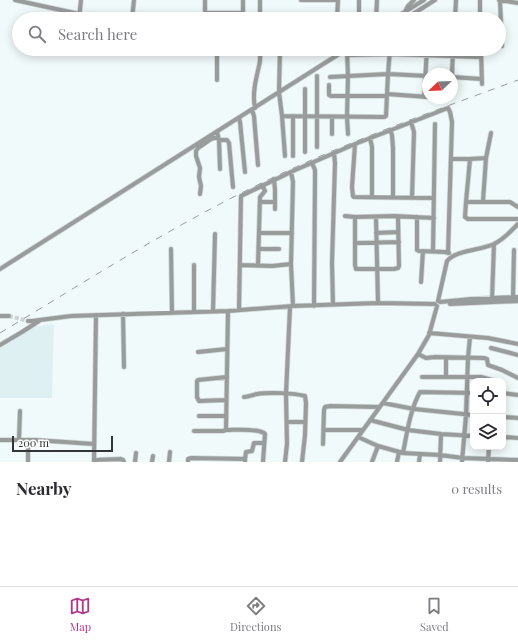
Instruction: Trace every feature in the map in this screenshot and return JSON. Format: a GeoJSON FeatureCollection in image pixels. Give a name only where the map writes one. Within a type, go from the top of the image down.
{"type":"FeatureCollection","features":[{"type":"Feature","properties":{"kind":"street"},"geometry":{"type":"LineString","coordinates":[[15,0],[60,12]]}},
{"type":"Feature","properties":{"kind":"street"},"geometry":{"type":"LineString","coordinates":[[80,12],[81,0]]}},
{"type":"Feature","properties":{"kind":"street"},"geometry":{"type":"LineString","coordinates":[[133,12],[134,0]]}},
{"type":"Feature","properties":{"kind":"street"},"geometry":{"type":"LineString","coordinates":[[205,0],[205,12]]}},
{"type":"Feature","properties":{"kind":"street"},"geometry":{"type":"LineString","coordinates":[[243,0],[243,12]]}},
{"type":"Feature","properties":{"kind":"street"},"geometry":{"type":"LineString","coordinates":[[260,0],[260,12]]}},
{"type":"Feature","properties":{"kind":"street"},"geometry":{"type":"LineString","coordinates":[[301,0],[338,0],[337,12]]}},
{"type":"Feature","properties":{"kind":"street"},"geometry":{"type":"LineString","coordinates":[[359,0],[359,12]]}},
{"type":"Feature","properties":{"kind":"street"},"geometry":{"type":"LineString","coordinates":[[376,12],[377,0]]}},
{"type":"Feature","properties":{"kind":"street"},"geometry":{"type":"LineString","coordinates":[[404,12],[414,0]]}},
{"type":"Feature","properties":{"kind":"street"},"geometry":{"type":"LineString","coordinates":[[404,12],[424,0]]}},
{"type":"Feature","properties":{"kind":"street"},"geometry":{"type":"LineString","coordinates":[[416,12],[435,0]]}},
{"type":"Feature","properties":{"kind":"street"},"geometry":{"type":"LineString","coordinates":[[455,12],[456,0]]}},
{"type":"Feature","properties":{"kind":"street"},"geometry":{"type":"LineString","coordinates":[[480,0],[480,12]]}},
{"type":"Feature","properties":{"kind":"street"},"geometry":{"type":"LineString","coordinates":[[500,12],[499,0],[517,2]]}},
{"type":"Feature","properties":{"kind":"street"},"geometry":{"type":"LineString","coordinates":[[217,56],[217,80]]}},
{"type":"Feature","properties":{"kind":"street"},"geometry":{"type":"LineString","coordinates":[[258,165],[253,110],[257,74],[260,66],[260,56]]}},
{"type":"Feature","properties":{"kind":"street"},"geometry":{"type":"LineString","coordinates":[[280,56],[279,94],[285,156]]}},
{"type":"Feature","properties":{"kind":"street"},"geometry":{"type":"LineString","coordinates":[[0,269],[218,136],[253,110],[339,56]]}},
{"type":"Feature","properties":{"kind":"street"},"geometry":{"type":"LineString","coordinates":[[347,56],[348,134]]}},
{"type":"Feature","properties":{"kind":"street"},"geometry":{"type":"LineString","coordinates":[[282,116],[386,116],[390,56]]}},
{"type":"Feature","properties":{"kind":"street"},"geometry":{"type":"LineString","coordinates":[[427,56],[427,68]]}},
{"type":"Feature","properties":{"kind":"street"},"geometry":{"type":"LineString","coordinates":[[452,68],[453,56],[482,57],[482,84]]}},
{"type":"Feature","properties":{"kind":"street"},"geometry":{"type":"LineString","coordinates":[[330,76],[388,74],[422,76]]}},
{"type":"Feature","properties":{"kind":"street"},"geometry":{"type":"LineString","coordinates":[[317,76],[317,147]]}},
{"type":"Feature","properties":{"kind":"street"},"geometry":{"type":"LineString","coordinates":[[458,77],[482,79]]}},
{"type":"Feature","properties":{"kind":"street"},"geometry":{"type":"LineString","coordinates":[[329,85],[331,96],[387,95],[422,97]]}},
{"type":"Feature","properties":{"kind":"street"},"geometry":{"type":"LineString","coordinates":[[305,89],[305,152]]}},
{"type":"Feature","properties":{"kind":"street"},"geometry":{"type":"LineString","coordinates":[[239,310],[240,197],[274,179],[354,144],[449,108],[452,122],[448,253]]}},
{"type":"Feature","properties":{"kind":"street"},"geometry":{"type":"LineString","coordinates":[[293,116],[293,156]]}},
{"type":"Feature","properties":{"kind":"street"},"geometry":{"type":"LineString","coordinates":[[332,117],[332,134]]}},
{"type":"Feature","properties":{"kind":"street"},"geometry":{"type":"LineString","coordinates":[[239,120],[245,172]]}},
{"type":"Feature","properties":{"kind":"street"},"geometry":{"type":"LineString","coordinates":[[411,122],[414,132],[412,198]]}},
{"type":"Feature","properties":{"kind":"street"},"geometry":{"type":"LineString","coordinates":[[433,251],[435,124]]}},
{"type":"Feature","properties":{"kind":"street"},"geometry":{"type":"LineString","coordinates":[[390,130],[394,148],[392,198]]}},
{"type":"Feature","properties":{"kind":"street"},"geometry":{"type":"LineString","coordinates":[[483,201],[486,158],[491,133]]}},
{"type":"Feature","properties":{"kind":"street"},"geometry":{"type":"LineString","coordinates":[[218,136],[220,169]]}},
{"type":"Feature","properties":{"kind":"street"},"geometry":{"type":"LineString","coordinates":[[200,194],[200,168],[196,151],[211,139],[218,136],[230,143],[233,187]]}},
{"type":"Feature","properties":{"kind":"street"},"geometry":{"type":"LineString","coordinates":[[370,138],[372,147],[372,197]]}},
{"type":"Feature","properties":{"kind":"street"},"geometry":{"type":"LineString","coordinates":[[354,144],[353,196],[434,198]]}},
{"type":"Feature","properties":{"kind":"street"},"geometry":{"type":"LineString","coordinates":[[333,305],[332,263],[334,153]]}},
{"type":"Feature","properties":{"kind":"street"},"geometry":{"type":"LineString","coordinates":[[451,159],[486,158]]}},
{"type":"Feature","properties":{"kind":"street"},"geometry":{"type":"LineString","coordinates":[[470,159],[465,216],[467,218],[518,219]]}},
{"type":"Feature","properties":{"kind":"street"},"geometry":{"type":"LineString","coordinates":[[312,163],[315,170],[314,306]]}},
{"type":"Feature","properties":{"kind":"street"},"geometry":{"type":"LineString","coordinates":[[285,462],[287,444],[286,393],[292,264],[293,182],[291,172]]}},
{"type":"Feature","properties":{"kind":"street"},"geometry":{"type":"LineString","coordinates":[[274,179],[275,209]]}},
{"type":"Feature","properties":{"kind":"street"},"geometry":{"type":"LineString","coordinates":[[258,265],[260,196],[265,191],[262,185]]}},
{"type":"Feature","properties":{"kind":"street"},"geometry":{"type":"LineString","coordinates":[[260,202],[275,202]]}},
{"type":"Feature","properties":{"kind":"street"},"geometry":{"type":"LineString","coordinates":[[466,202],[510,202],[518,207]]}},
{"type":"Feature","properties":{"kind":"street"},"geometry":{"type":"LineString","coordinates":[[345,216],[434,218]]}},
{"type":"Feature","properties":{"kind":"street"},"geometry":{"type":"LineString","coordinates":[[355,217],[355,265],[358,269],[394,269],[399,267],[398,217]]}},
{"type":"Feature","properties":{"kind":"street"},"geometry":{"type":"LineString","coordinates":[[376,217],[378,303]]}},
{"type":"Feature","properties":{"kind":"street"},"geometry":{"type":"LineString","coordinates":[[417,217],[417,249],[419,251],[448,253],[452,256]]}},
{"type":"Feature","properties":{"kind":"street"},"geometry":{"type":"LineString","coordinates":[[340,462],[410,366],[430,333],[447,261],[452,256],[494,244],[507,235],[518,224]]}},
{"type":"Feature","properties":{"kind":"street"},"geometry":{"type":"LineString","coordinates":[[376,232],[398,232]]}},
{"type":"Feature","properties":{"kind":"street"},"geometry":{"type":"LineString","coordinates":[[259,233],[292,233]]}},
{"type":"Feature","properties":{"kind":"street"},"geometry":{"type":"LineString","coordinates":[[213,311],[215,234]]}},
{"type":"Feature","properties":{"kind":"street"},"geometry":{"type":"LineString","coordinates":[[355,243],[399,242]]}},
{"type":"Feature","properties":{"kind":"street"},"geometry":{"type":"LineString","coordinates":[[492,300],[494,244]]}},
{"type":"Feature","properties":{"kind":"street"},"geometry":{"type":"LineString","coordinates":[[171,249],[172,313]]}},
{"type":"Feature","properties":{"kind":"street"},"geometry":{"type":"LineString","coordinates":[[259,249],[279,249]]}},
{"type":"Feature","properties":{"kind":"street"},"geometry":{"type":"LineString","coordinates":[[28,321],[60,317],[228,311],[291,306],[378,303],[438,303],[471,299],[516,299],[514,250]]}},
{"type":"Feature","properties":{"kind":"street"},"geometry":{"type":"LineString","coordinates":[[421,282],[423,251]]}},
{"type":"Feature","properties":{"kind":"street"},"geometry":{"type":"LineString","coordinates":[[240,265],[292,264]]}},
{"type":"Feature","properties":{"kind":"street"},"geometry":{"type":"LineString","coordinates":[[194,265],[194,312]]}},
{"type":"Feature","properties":{"kind":"street"},"geometry":{"type":"LineString","coordinates":[[226,430],[228,311]]}},
{"type":"Feature","properties":{"kind":"street"},"geometry":{"type":"LineString","coordinates":[[123,314],[124,367]]}},
{"type":"Feature","properties":{"kind":"street"},"geometry":{"type":"LineString","coordinates":[[96,315],[94,461],[112,461],[122,459],[124,462]]}},
{"type":"Feature","properties":{"kind":"street"},"geometry":{"type":"LineString","coordinates":[[0,316],[9,316]]}},
{"type":"Feature","properties":{"kind":"street"},"geometry":{"type":"LineString","coordinates":[[0,345],[40,320]]}},
{"type":"Feature","properties":{"kind":"street"},"geometry":{"type":"LineString","coordinates":[[430,333],[488,338],[518,344]]}},
{"type":"Feature","properties":{"kind":"street"},"geometry":{"type":"LineString","coordinates":[[462,460],[470,337]]}},
{"type":"Feature","properties":{"kind":"street"},"geometry":{"type":"LineString","coordinates":[[491,348],[518,355]]}},
{"type":"Feature","properties":{"kind":"street"},"geometry":{"type":"LineString","coordinates":[[198,352],[227,349]]}},
{"type":"Feature","properties":{"kind":"street"},"geometry":{"type":"LineString","coordinates":[[418,354],[426,358],[482,358],[486,359],[488,365],[518,378]]}},
{"type":"Feature","properties":{"kind":"street"},"geometry":{"type":"LineString","coordinates":[[446,357],[446,377]]}},
{"type":"Feature","properties":{"kind":"street"},"geometry":{"type":"LineString","coordinates":[[226,400],[199,401],[197,397],[197,381],[227,377]]}},
{"type":"Feature","properties":{"kind":"street"},"geometry":{"type":"LineString","coordinates":[[422,377],[484,378]]}},
{"type":"Feature","properties":{"kind":"street"},"geometry":{"type":"LineString","coordinates":[[244,397],[249,397],[256,394],[286,393],[305,396],[305,435],[302,462]]}},
{"type":"Feature","properties":{"kind":"street"},"geometry":{"type":"LineString","coordinates":[[397,462],[419,393],[470,393]]}},
{"type":"Feature","properties":{"kind":"street"},"geometry":{"type":"LineString","coordinates":[[506,393],[518,395]]}},
{"type":"Feature","properties":{"kind":"street"},"geometry":{"type":"LineString","coordinates":[[383,403],[414,409],[470,415]]}},
{"type":"Feature","properties":{"kind":"street"},"geometry":{"type":"LineString","coordinates":[[323,444],[324,410],[326,406],[380,407]]}},
{"type":"Feature","properties":{"kind":"street"},"geometry":{"type":"LineString","coordinates":[[19,440],[20,411]]}},
{"type":"Feature","properties":{"kind":"street"},"geometry":{"type":"LineString","coordinates":[[199,416],[226,416]]}},
{"type":"Feature","properties":{"kind":"street"},"geometry":{"type":"LineString","coordinates":[[506,417],[518,418]]}},
{"type":"Feature","properties":{"kind":"street"},"geometry":{"type":"LineString","coordinates":[[370,420],[408,430],[470,436]]}},
{"type":"Feature","properties":{"kind":"street"},"geometry":{"type":"LineString","coordinates":[[287,422],[305,422]]}},
{"type":"Feature","properties":{"kind":"street"},"geometry":{"type":"LineString","coordinates":[[194,430],[261,431],[265,434],[263,462]]}},
{"type":"Feature","properties":{"kind":"street"},"geometry":{"type":"LineString","coordinates":[[324,430],[362,430]]}},
{"type":"Feature","properties":{"kind":"street"},"geometry":{"type":"LineString","coordinates":[[440,462],[441,434]]}},
{"type":"Feature","properties":{"kind":"street"},"geometry":{"type":"LineString","coordinates":[[358,437],[378,446],[401,452],[440,455],[462,460],[518,460]]}},
{"type":"Feature","properties":{"kind":"street"},"geometry":{"type":"LineString","coordinates":[[506,437],[518,438]]}},
{"type":"Feature","properties":{"kind":"street"},"geometry":{"type":"LineString","coordinates":[[0,440],[94,444]]}},
{"type":"Feature","properties":{"kind":"street"},"geometry":{"type":"LineString","coordinates":[[28,440],[28,462]]}},
{"type":"Feature","properties":{"kind":"street"},"geometry":{"type":"LineString","coordinates":[[188,462],[188,459],[191,458],[245,460],[246,452],[252,451],[254,443],[264,442]]}},
{"type":"Feature","properties":{"kind":"street"},"geometry":{"type":"LineString","coordinates":[[372,462],[378,446]]}},
{"type":"Feature","properties":{"kind":"street"},"geometry":{"type":"LineString","coordinates":[[488,461],[489,450]]}},
{"type":"Feature","properties":{"kind":"street"},"geometry":{"type":"LineString","coordinates":[[169,462],[170,452]]}},
{"type":"Feature","properties":{"kind":"street"},"geometry":{"type":"LineString","coordinates":[[135,462],[136,453]]}},
{"type":"Feature","properties":{"kind":"street"},"geometry":{"type":"LineString","coordinates":[[420,454],[420,462]]}},
{"type":"Feature","properties":{"kind":"street"},"geometry":{"type":"LineString","coordinates":[[152,462],[153,456]]}},
{"type":"Feature","properties":{"kind":"shaded area"},"geometry":{"type":"Polygon","coordinates":[[[54,324],[52,398],[0,398],[0,345],[26,328],[54,324]]]}},
{"type":"Feature","properties":{"kind":"tunnel"},"geometry":{"type":"LineString","coordinates":[[9,316],[28,321]]}},
{"type":"Feature","properties":{"kind":"railway"},"geometry":{"type":"LineString","coordinates":[[0,333],[99,273],[233,197],[329,152],[518,80]]}}]}
